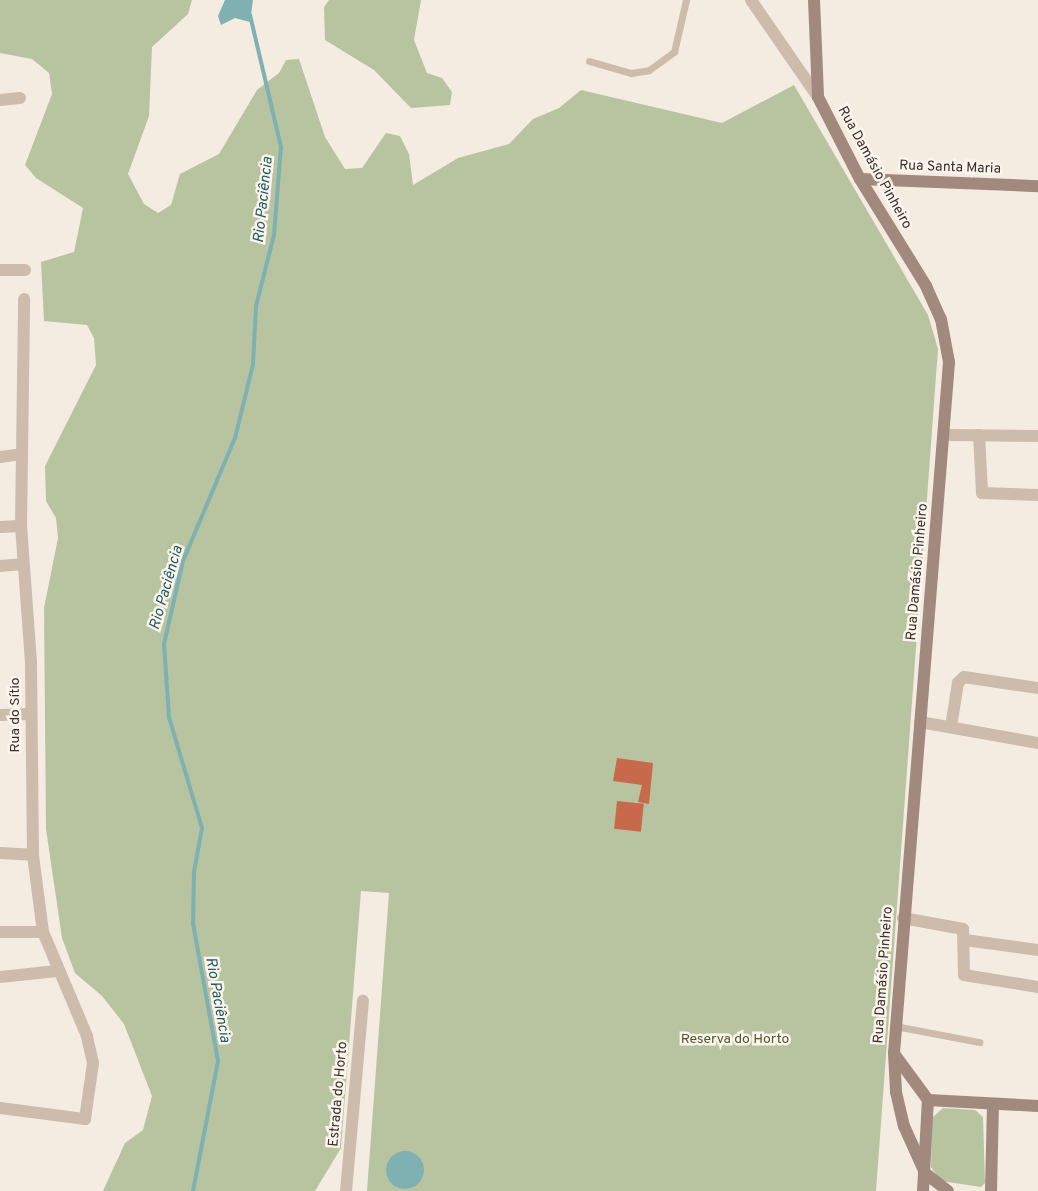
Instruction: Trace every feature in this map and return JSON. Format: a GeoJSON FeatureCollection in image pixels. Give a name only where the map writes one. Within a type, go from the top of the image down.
{"type":"FeatureCollection","features":[{"type":"Feature","properties":{"kind":"street"},"geometry":{"type":"LineString","coordinates":[[751,0],[818,97]]}},
{"type":"Feature","properties":{"kind":"street","name":"Rua Damásio Pinheiro"},"geometry":{"type":"LineString","coordinates":[[814,0],[818,97],[860,179],[941,319],[949,362],[947,435],[903,918],[894,1053],[898,1106],[925,1173]]}},
{"type":"Feature","properties":{"kind":"street"},"geometry":{"type":"LineString","coordinates":[[0,100],[20,98]]}},
{"type":"Feature","properties":{"kind":"street","name":"Rua Santa Maria"},"geometry":{"type":"LineString","coordinates":[[860,179],[1038,186]]}},
{"type":"Feature","properties":{"kind":"street"},"geometry":{"type":"LineString","coordinates":[[0,270],[25,270]]}},
{"type":"Feature","properties":{"kind":"street","name":"Rua do Sítio"},"geometry":{"type":"LineString","coordinates":[[0,1108],[85,1119],[93,1063],[87,1036],[57,971],[43,932],[33,855],[30,714],[22,526],[24,299]]}},
{"type":"Feature","properties":{"kind":"street"},"geometry":{"type":"LineString","coordinates":[[947,435],[1038,436]]}},
{"type":"Feature","properties":{"kind":"street"},"geometry":{"type":"LineString","coordinates":[[979,435],[982,493],[1038,495]]}},
{"type":"Feature","properties":{"kind":"street"},"geometry":{"type":"LineString","coordinates":[[0,456],[22,454]]}},
{"type":"Feature","properties":{"kind":"street"},"geometry":{"type":"LineString","coordinates":[[0,527],[22,526]]}},
{"type":"Feature","properties":{"kind":"street"},"geometry":{"type":"LineString","coordinates":[[0,566],[23,564]]}},
{"type":"Feature","properties":{"kind":"street"},"geometry":{"type":"LineString","coordinates":[[951,727],[958,683],[964,677],[1038,688]]}},
{"type":"Feature","properties":{"kind":"street"},"geometry":{"type":"LineString","coordinates":[[0,715],[30,714]]}},
{"type":"Feature","properties":{"kind":"street"},"geometry":{"type":"LineString","coordinates":[[920,722],[1038,743]]}},
{"type":"Feature","properties":{"kind":"street"},"geometry":{"type":"LineString","coordinates":[[0,853],[33,855]]}},
{"type":"Feature","properties":{"kind":"street"},"geometry":{"type":"LineString","coordinates":[[903,918],[959,927],[965,940],[964,974],[1038,986]]}},
{"type":"Feature","properties":{"kind":"street"},"geometry":{"type":"LineString","coordinates":[[0,932],[43,932]]}},
{"type":"Feature","properties":{"kind":"street"},"geometry":{"type":"LineString","coordinates":[[965,940],[1038,950]]}},
{"type":"Feature","properties":{"kind":"street"},"geometry":{"type":"LineString","coordinates":[[0,977],[57,971]]}},
{"type":"Feature","properties":{"kind":"street","name":"Estrada do Horto"},"geometry":{"type":"LineString","coordinates":[[346,1191],[363,1001]]}},
{"type":"Feature","properties":{"kind":"street"},"geometry":{"type":"LineString","coordinates":[[894,1053],[928,1100],[923,1191]]}},
{"type":"Feature","properties":{"kind":"street"},"geometry":{"type":"LineString","coordinates":[[928,1100],[1038,1106]]}},
{"type":"Feature","properties":{"kind":"street"},"geometry":{"type":"LineString","coordinates":[[991,1191],[993,1104]]}},
{"type":"Feature","properties":{"kind":"street"},"geometry":{"type":"LineString","coordinates":[[925,1173],[948,1191]]}},
{"type":"Feature","properties":{"kind":"lane"},"geometry":{"type":"LineString","coordinates":[[589,61],[631,73],[649,70],[674,52],[686,0]]}},
{"type":"Feature","properties":{"kind":"lane"},"geometry":{"type":"LineString","coordinates":[[895,1026],[979,1042]]}},
{"type":"Feature","properties":{"kind":"green space","name":"Reserva do Horto"},"geometry":{"type":"Polygon","coordinates":[[[0,0],[192,0],[188,14],[152,47],[149,116],[128,174],[144,204],[158,213],[171,205],[180,174],[219,154],[257,90],[279,73],[286,60],[299,59],[325,137],[345,169],[362,168],[386,133],[400,136],[409,154],[413,185],[458,158],[509,144],[533,119],[559,108],[581,90],[722,123],[794,85],[928,315],[938,349],[876,1191],[367,1191],[389,893],[361,891],[341,1148],[315,1191],[103,1191],[125,1143],[143,1130],[152,1096],[124,1024],[102,996],[75,973],[62,938],[46,829],[44,608],[58,538],[56,518],[46,501],[45,466],[96,365],[94,338],[87,325],[44,321],[41,262],[74,252],[83,208],[36,178],[25,165],[52,94],[49,73],[32,59],[0,53],[0,0]]]}},
{"type":"Feature","properties":{"kind":"green space"},"geometry":{"type":"Polygon","coordinates":[[[329,0],[421,0],[414,40],[427,73],[442,78],[452,92],[450,105],[411,108],[374,70],[325,40],[324,7],[329,0]]]}},
{"type":"Feature","properties":{"kind":"green space"},"geometry":{"type":"Polygon","coordinates":[[[943,1108],[975,1110],[983,1117],[985,1183],[981,1187],[941,1181],[931,1167],[932,1118],[943,1108]]]}},
{"type":"Feature","properties":{"kind":"water"},"geometry":{"type":"Polygon","coordinates":[[[225,0],[253,0],[250,22],[235,18],[221,25],[218,16],[225,0]]]}},
{"type":"Feature","properties":{"kind":"water"},"geometry":{"type":"Polygon","coordinates":[[[405,1151],[418,1157],[424,1170],[418,1183],[405,1189],[392,1183],[386,1170],[392,1157],[405,1151]]]}},
{"type":"Feature","properties":{"kind":"building"},"geometry":{"type":"Polygon","coordinates":[[[617,758],[653,763],[649,804],[638,802],[642,785],[613,781],[617,758]]]}},
{"type":"Feature","properties":{"kind":"building"},"geometry":{"type":"Polygon","coordinates":[[[617,801],[644,804],[641,832],[614,829],[617,801]]]}},
{"type":"Feature","properties":{"kind":"waterway","name":"Rio Paciência"},"geometry":{"type":"LineString","coordinates":[[193,1191],[218,1061],[193,924],[194,872],[202,828],[169,717],[164,644],[183,561],[235,438],[253,364],[256,306],[274,235],[281,147],[250,15]]}}]}
